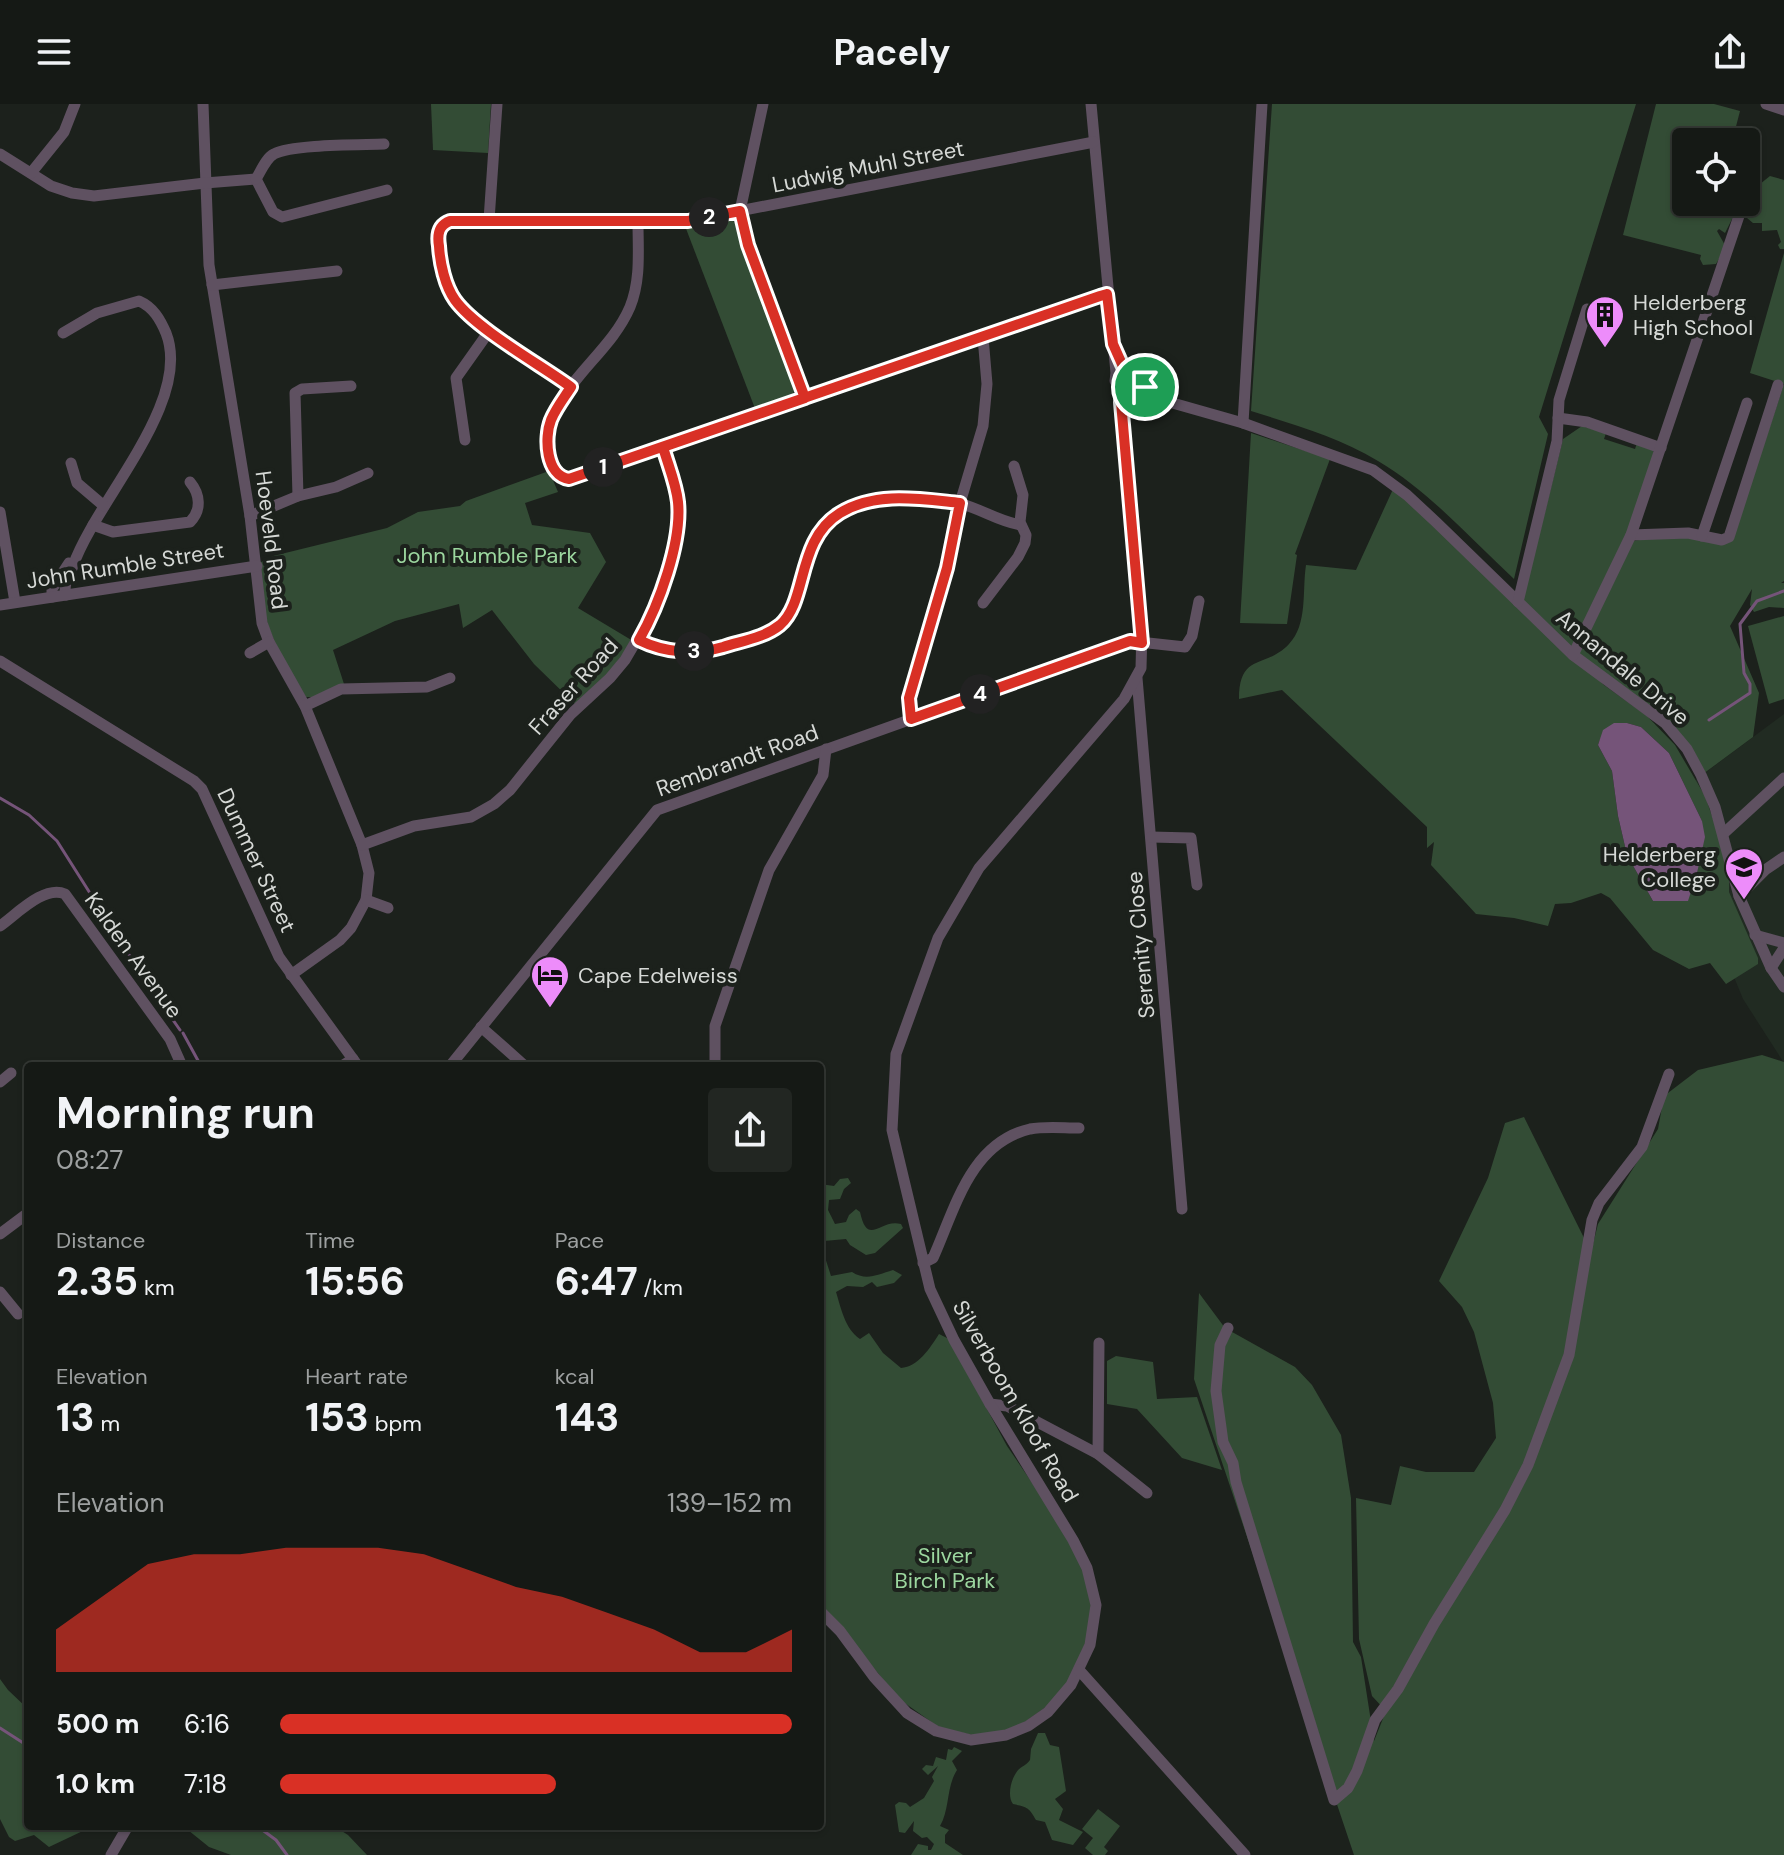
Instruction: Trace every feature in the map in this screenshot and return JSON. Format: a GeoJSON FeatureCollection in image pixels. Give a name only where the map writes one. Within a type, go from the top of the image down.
{"type":"FeatureCollection","features":[{"type":"Feature","properties":{"kind":"street"},"geometry":{"type":"LineString","coordinates":[[31,173],[64,132],[75,104]]}},
{"type":"Feature","properties":{"kind":"street","name":"Hoeveld Road"},"geometry":{"type":"LineString","coordinates":[[203,104],[212,285],[250,516],[262,623],[269,642],[305,706],[362,845],[369,873],[366,900]]}},
{"type":"Feature","properties":{"kind":"street"},"geometry":{"type":"LineString","coordinates":[[489,220],[497,104]]}},
{"type":"Feature","properties":{"kind":"street"},"geometry":{"type":"LineString","coordinates":[[763,104],[740,211],[748,245],[805,398]]}},
{"type":"Feature","properties":{"kind":"street","name":"Silverboom Kloof Road"},"geometry":{"type":"LineString","coordinates":[[824,1615],[907,1713],[936,1731],[971,1740],[994,1738],[1028,1726],[1056,1704],[1079,1670],[1090,1645],[1095,1618],[1093,1588],[1073,1540],[990,1404],[930,1289],[892,1130],[896,1054],[925,968],[943,929],[979,868],[1124,699],[1141,668],[1142,643],[1121,402],[1124,379],[1113,344],[1107,294],[1091,104]]}},
{"type":"Feature","properties":{"kind":"street"},"geometry":{"type":"LineString","coordinates":[[1243,423],[1262,104]]}},
{"type":"Feature","properties":{"kind":"street"},"geometry":{"type":"LineString","coordinates":[[1766,104],[1784,110]]}},
{"type":"Feature","properties":{"kind":"street","name":"Ludwig Muhl Street"},"geometry":{"type":"LineString","coordinates":[[571,387],[490,330],[452,295],[438,242],[440,228],[446,222],[688,221],[1094,142]]}},
{"type":"Feature","properties":{"kind":"street"},"geometry":{"type":"LineString","coordinates":[[256,179],[268,159],[277,153],[384,144]]}},
{"type":"Feature","properties":{"kind":"street"},"geometry":{"type":"LineString","coordinates":[[0,154],[62,190],[94,196],[256,179]]}},
{"type":"Feature","properties":{"kind":"street"},"geometry":{"type":"LineString","coordinates":[[256,179],[273,212],[282,217],[387,190]]}},
{"type":"Feature","properties":{"kind":"street"},"geometry":{"type":"LineString","coordinates":[[1573,655],[1631,535],[1739,216]]}},
{"type":"Feature","properties":{"kind":"street"},"geometry":{"type":"LineString","coordinates":[[638,222],[637,284],[628,311],[556,409],[549,428],[550,462],[557,475],[569,479],[1107,294]]}},
{"type":"Feature","properties":{"kind":"street"},"geometry":{"type":"LineString","coordinates":[[212,285],[337,271]]}},
{"type":"Feature","properties":{"kind":"street"},"geometry":{"type":"LineString","coordinates":[[52,597],[52,589],[75,557],[162,404],[170,382],[171,351],[162,324],[154,312],[139,301],[97,313],[63,333]]}},
{"type":"Feature","properties":{"kind":"street"},"geometry":{"type":"LineString","coordinates":[[1518,602],[1558,433],[1559,400],[1587,309]]}},
{"type":"Feature","properties":{"kind":"street"},"geometry":{"type":"LineString","coordinates":[[465,440],[456,378],[490,330]]}},
{"type":"Feature","properties":{"kind":"street"},"geometry":{"type":"LineString","coordinates":[[911,719],[909,698],[947,568],[960,503],[985,412],[987,370],[983,337]]}},
{"type":"Feature","properties":{"kind":"street","name":"Annandale Drive"},"geometry":{"type":"LineString","coordinates":[[1124,379],[1145,387],[1169,402],[1243,423],[1373,470],[1407,495],[1573,655],[1665,723],[1701,775],[1715,807],[1739,896],[1771,968],[1784,987]]}},
{"type":"Feature","properties":{"kind":"street"},"geometry":{"type":"LineString","coordinates":[[1631,535],[1688,533],[1722,540],[1730,536],[1778,385]]}},
{"type":"Feature","properties":{"kind":"street"},"geometry":{"type":"LineString","coordinates":[[298,496],[295,393],[302,389],[351,386]]}},
{"type":"Feature","properties":{"kind":"street"},"geometry":{"type":"LineString","coordinates":[[1702,536],[1747,403]]}},
{"type":"Feature","properties":{"kind":"street"},"geometry":{"type":"LineString","coordinates":[[1558,418],[1587,422],[1661,448]]}},
{"type":"Feature","properties":{"kind":"street"},"geometry":{"type":"LineString","coordinates":[[1558,433],[1576,422]]}},
{"type":"Feature","properties":{"kind":"street","name":"Fraser Road"},"geometry":{"type":"LineString","coordinates":[[362,845],[414,826],[471,817],[494,804],[510,790],[570,715],[610,678],[639,640],[665,581],[678,523],[676,491],[663,447]]}},
{"type":"Feature","properties":{"kind":"street"},"geometry":{"type":"LineString","coordinates":[[71,463],[77,483],[104,506]]}},
{"type":"Feature","properties":{"kind":"street"},"geometry":{"type":"LineString","coordinates":[[983,603],[1023,550],[1026,535],[1021,525],[1023,495],[1014,466]]}},
{"type":"Feature","properties":{"kind":"street"},"geometry":{"type":"LineString","coordinates":[[250,516],[368,473]]}},
{"type":"Feature","properties":{"kind":"street"},"geometry":{"type":"LineString","coordinates":[[93,525],[113,532],[187,523],[198,511],[198,494],[190,482]]}},
{"type":"Feature","properties":{"kind":"street"},"geometry":{"type":"LineString","coordinates":[[639,640],[666,649],[699,652],[757,637],[783,621],[791,608],[815,540],[826,526],[841,512],[865,503],[894,498],[960,503],[1021,525]]}},
{"type":"Feature","properties":{"kind":"street"},"geometry":{"type":"LineString","coordinates":[[0,512],[15,602]]}},
{"type":"Feature","properties":{"kind":"street"},"geometry":{"type":"LineString","coordinates":[[1000,518],[1021,512]]}},
{"type":"Feature","properties":{"kind":"street"},"geometry":{"type":"LineString","coordinates":[[66,595],[64,588],[75,557]]}},
{"type":"Feature","properties":{"kind":"street","name":"John Rumble Street"},"geometry":{"type":"LineString","coordinates":[[0,605],[257,566]]}},
{"type":"Feature","properties":{"kind":"street","name":"Rembrandt Road"},"geometry":{"type":"LineString","coordinates":[[453,1062],[652,814],[668,805],[1130,641],[1186,646],[1192,636],[1199,601]]}},
{"type":"Feature","properties":{"kind":"street"},"geometry":{"type":"LineString","coordinates":[[250,653],[269,642]]}},
{"type":"Feature","properties":{"kind":"street","name":"Dummer Street"},"geometry":{"type":"LineString","coordinates":[[0,661],[198,784],[279,957],[350,1062]]}},
{"type":"Feature","properties":{"kind":"street","name":"Serenity Close"},"geometry":{"type":"LineString","coordinates":[[1137,677],[1182,1209]]}},
{"type":"Feature","properties":{"kind":"street"},"geometry":{"type":"LineString","coordinates":[[305,706],[341,689],[427,687],[450,678]]}},
{"type":"Feature","properties":{"kind":"street"},"geometry":{"type":"LineString","coordinates":[[715,1062],[715,1026],[769,870],[823,775],[826,749]]}},
{"type":"Feature","properties":{"kind":"street"},"geometry":{"type":"LineString","coordinates":[[1723,834],[1784,778]]}},
{"type":"Feature","properties":{"kind":"street"},"geometry":{"type":"LineString","coordinates":[[1151,837],[1191,838],[1197,885]]}},
{"type":"Feature","properties":{"kind":"street"},"geometry":{"type":"LineString","coordinates":[[1739,896],[1765,870],[1784,857]]}},
{"type":"Feature","properties":{"kind":"street","name":"Kalden Avenue"},"geometry":{"type":"LineString","coordinates":[[0,926],[48,892],[65,894],[170,1039],[180,1062]]}},
{"type":"Feature","properties":{"kind":"street"},"geometry":{"type":"LineString","coordinates":[[291,975],[346,934],[360,915],[366,900],[388,908]]}},
{"type":"Feature","properties":{"kind":"street"},"geometry":{"type":"LineString","coordinates":[[1755,935],[1784,946],[1771,968]]}},
{"type":"Feature","properties":{"kind":"street"},"geometry":{"type":"LineString","coordinates":[[481,1027],[520,1062]]}},
{"type":"Feature","properties":{"kind":"street"},"geometry":{"type":"LineString","coordinates":[[0,1082],[11,1073]]}},
{"type":"Feature","properties":{"kind":"street"},"geometry":{"type":"LineString","coordinates":[[1228,1328],[1220,1345],[1216,1391],[1223,1442],[1233,1463],[1236,1482],[1334,1800],[1348,1788],[1375,1720],[1398,1689],[1417,1651],[1498,1523],[1528,1465],[1569,1355],[1592,1220],[1599,1203],[1642,1147],[1669,1074]]}},
{"type":"Feature","properties":{"kind":"street"},"geometry":{"type":"LineString","coordinates":[[923,1263],[933,1258],[966,1181],[990,1151],[1006,1139],[1027,1130],[1079,1128]]}},
{"type":"Feature","properties":{"kind":"street"},"geometry":{"type":"LineString","coordinates":[[0,1234],[24,1216]]}},
{"type":"Feature","properties":{"kind":"street"},"geometry":{"type":"LineString","coordinates":[[0,1292],[18,1314]]}},
{"type":"Feature","properties":{"kind":"street"},"geometry":{"type":"LineString","coordinates":[[1098,1454],[1099,1343]]}},
{"type":"Feature","properties":{"kind":"street"},"geometry":{"type":"LineString","coordinates":[[990,1404],[1007,1406],[1098,1454],[1147,1493]]}},
{"type":"Feature","properties":{"kind":"street"},"geometry":{"type":"LineString","coordinates":[[1079,1670],[1245,1855]]}},
{"type":"Feature","properties":{"kind":"street"},"geometry":{"type":"LineString","coordinates":[[111,1855],[126,1830]]}},
{"type":"Feature","properties":{"kind":"shaded area","name":"Helderberg College"},"geometry":{"type":"Polygon","coordinates":[[[1784,714],[1784,1063],[1743,999],[1663,804],[1784,714]]]}},
{"type":"Feature","properties":{"kind":"shaded area"},"geometry":{"type":"Polygon","coordinates":[[[1614,723],[1641,727],[1669,753],[1702,821],[1705,837],[1688,901],[1653,901],[1627,855],[1612,771],[1598,745],[1603,730],[1614,723]]]}},
{"type":"Feature","properties":{"kind":"green space"},"geometry":{"type":"Polygon","coordinates":[[[431,104],[491,104],[488,153],[433,150],[431,104]]]}},
{"type":"Feature","properties":{"kind":"green space"},"geometry":{"type":"Polygon","coordinates":[[[1272,104],[1636,104],[1539,417],[1548,434],[1514,579],[1432,501],[1397,473],[1332,438],[1251,411],[1272,104]]]}},
{"type":"Feature","properties":{"kind":"green space"},"geometry":{"type":"Polygon","coordinates":[[[1656,104],[1714,104],[1740,111],[1736,128],[1672,128],[1672,216],[1738,216],[1732,219],[1725,233],[1719,229],[1717,231],[1726,247],[1716,264],[1703,265],[1701,255],[1623,235],[1656,104]]]}},
{"type":"Feature","properties":{"kind":"green space"},"geometry":{"type":"Polygon","coordinates":[[[1770,176],[1784,180],[1784,249],[1778,245],[1781,242],[1777,230],[1762,231],[1762,223],[1753,223],[1747,218],[1760,216],[1760,184],[1770,176]]]}},
{"type":"Feature","properties":{"kind":"green space"},"geometry":{"type":"Polygon","coordinates":[[[728,217],[738,225],[796,387],[791,398],[756,411],[685,226],[728,217]]]}},
{"type":"Feature","properties":{"kind":"green space"},"geometry":{"type":"Polygon","coordinates":[[[1784,253],[1784,384],[1750,373],[1784,253]]]}},
{"type":"Feature","properties":{"kind":"green space"},"geometry":{"type":"Polygon","coordinates":[[[1784,384],[1784,581],[1781,583],[1784,583],[1784,608],[1769,607],[1754,612],[1750,605],[1752,589],[1730,626],[1759,693],[1753,737],[1703,774],[1690,748],[1578,654],[1630,541],[1687,535],[1724,542],[1737,525],[1784,384]]]}},
{"type":"Feature","properties":{"kind":"green space"},"geometry":{"type":"Polygon","coordinates":[[[1582,426],[1606,433],[1604,439],[1635,449],[1637,443],[1653,450],[1655,458],[1628,534],[1574,650],[1523,600],[1563,439],[1582,426]]]}},
{"type":"Feature","properties":{"kind":"green space"},"geometry":{"type":"Polygon","coordinates":[[[1251,433],[1330,459],[1295,554],[1287,624],[1240,623],[1251,433]]]}},
{"type":"Feature","properties":{"kind":"green space","name":"John Rumble Park"},"geometry":{"type":"Polygon","coordinates":[[[549,471],[558,492],[525,503],[532,525],[590,533],[606,562],[578,608],[633,641],[609,672],[575,704],[534,664],[492,610],[463,628],[459,604],[395,621],[333,650],[344,684],[306,697],[278,648],[266,618],[261,562],[273,556],[387,528],[418,512],[460,506],[466,501],[549,471]]]}},
{"type":"Feature","properties":{"kind":"green space"},"geometry":{"type":"Polygon","coordinates":[[[1394,487],[1604,685],[1647,716],[1675,745],[1705,796],[1729,865],[1729,892],[1758,964],[1726,984],[1710,963],[1689,969],[1653,950],[1610,898],[1601,893],[1571,903],[1555,904],[1548,926],[1476,914],[1431,865],[1434,842],[1427,848],[1427,827],[1282,690],[1239,699],[1240,684],[1249,668],[1280,652],[1295,636],[1302,617],[1306,565],[1356,570],[1394,487]],[[1627,723],[1612,726],[1605,731],[1598,745],[1612,771],[1627,855],[1653,901],[1692,884],[1697,873],[1702,821],[1669,753],[1641,727],[1627,723]]]}},
{"type":"Feature","properties":{"kind":"green space"},"geometry":{"type":"Polygon","coordinates":[[[1784,616],[1784,699],[1769,704],[1748,626],[1784,616]]]}},
{"type":"Feature","properties":{"kind":"green space"},"geometry":{"type":"Polygon","coordinates":[[[1762,1055],[1784,1062],[1784,1855],[1354,1855],[1194,1379],[1199,1293],[1225,1328],[1295,1367],[1312,1385],[1341,1435],[1351,1498],[1353,1642],[1361,1657],[1374,1741],[1386,1711],[1372,1696],[1359,1639],[1356,1498],[1391,1505],[1400,1466],[1426,1472],[1474,1472],[1496,1438],[1493,1403],[1474,1332],[1462,1307],[1439,1281],[1488,1178],[1505,1123],[1524,1117],[1586,1242],[1593,1244],[1598,1224],[1658,1129],[1664,1096],[1698,1070],[1762,1055]]]}},
{"type":"Feature","properties":{"kind":"green space","name":"Silver Birch Park"},"geometry":{"type":"Polygon","coordinates":[[[848,1178],[851,1183],[840,1199],[829,1200],[828,1210],[835,1224],[846,1222],[856,1209],[863,1223],[871,1230],[894,1223],[901,1224],[903,1228],[875,1253],[866,1255],[846,1239],[824,1241],[824,1185],[834,1186],[840,1179],[848,1178]]]}},
{"type":"Feature","properties":{"kind":"green space","name":"Silver Birch Park"},"geometry":{"type":"Polygon","coordinates":[[[824,1254],[831,1276],[852,1272],[872,1276],[893,1270],[902,1275],[894,1283],[877,1287],[872,1282],[863,1287],[847,1286],[836,1292],[847,1324],[855,1335],[860,1339],[869,1333],[883,1353],[901,1368],[918,1360],[939,1334],[949,1339],[1007,1446],[1050,1509],[1083,1568],[1091,1600],[1090,1641],[1073,1675],[1050,1704],[1015,1729],[977,1736],[940,1728],[899,1699],[824,1609],[824,1254]]]}},
{"type":"Feature","properties":{"kind":"green space"},"geometry":{"type":"Polygon","coordinates":[[[1116,1356],[1153,1362],[1157,1399],[1197,1397],[1222,1470],[1182,1458],[1137,1409],[1107,1404],[1107,1361],[1116,1356]]]}},
{"type":"Feature","properties":{"kind":"green space"},"geometry":{"type":"Polygon","coordinates":[[[0,1679],[24,1705],[24,1830],[85,1830],[49,1847],[34,1835],[15,1841],[9,1837],[0,1819],[0,1679]]]}},
{"type":"Feature","properties":{"kind":"green space"},"geometry":{"type":"Polygon","coordinates":[[[1038,1733],[1045,1733],[1050,1745],[1059,1747],[1066,1791],[1055,1799],[1063,1809],[1059,1820],[1083,1832],[1073,1845],[1052,1840],[1045,1822],[1036,1820],[1027,1808],[1011,1801],[1013,1780],[1017,1771],[1030,1760],[1038,1733]]]}},
{"type":"Feature","properties":{"kind":"green space"},"geometry":{"type":"Polygon","coordinates":[[[954,1747],[962,1751],[952,1761],[957,1770],[940,1826],[949,1830],[945,1843],[963,1855],[911,1855],[918,1844],[931,1850],[934,1844],[913,1831],[914,1821],[905,1833],[899,1832],[895,1805],[899,1802],[910,1807],[924,1798],[938,1766],[928,1775],[922,1769],[926,1765],[933,1766],[936,1757],[946,1760],[948,1749],[954,1747]]]}},
{"type":"Feature","properties":{"kind":"green space"},"geometry":{"type":"Polygon","coordinates":[[[1098,1809],[1120,1826],[1104,1847],[1108,1851],[1105,1855],[1093,1855],[1085,1848],[1093,1838],[1082,1829],[1098,1809]]]}},
{"type":"Feature","properties":{"kind":"green space"},"geometry":{"type":"Polygon","coordinates":[[[188,1830],[340,1830],[367,1855],[231,1855],[209,1847],[188,1830]]]}},
{"type":"Feature","properties":{"kind":"waterway"},"geometry":{"type":"LineString","coordinates":[[1709,720],[1750,693],[1750,684],[1744,673],[1740,624],[1757,601],[1784,591]]}},
{"type":"Feature","properties":{"kind":"waterway"},"geometry":{"type":"LineString","coordinates":[[0,798],[29,815],[57,841],[180,1030]]}},
{"type":"Feature","properties":{"kind":"waterway"},"geometry":{"type":"LineString","coordinates":[[183,1033],[199,1062]]}},
{"type":"Feature","properties":{"kind":"waterway"},"geometry":{"type":"LineString","coordinates":[[0,1728],[24,1743]]}},
{"type":"Feature","properties":{"kind":"waterway"},"geometry":{"type":"LineString","coordinates":[[262,1830],[276,1840],[287,1855]]}},
{"type":"Feature","properties":{"kind":"place","name":"Helderberg High School"},"geometry":{"type":"Point","coordinates":[1605,349]}},
{"type":"Feature","properties":{"kind":"place","name":"Helderberg College"},"geometry":{"type":"Point","coordinates":[1744,901]}},
{"type":"Feature","properties":{"kind":"place","name":"Cape Edelweiss"},"geometry":{"type":"Point","coordinates":[550,1009]}},
{"type":"Feature","properties":{"kind":"route"},"geometry":{"type":"LineString","coordinates":[[1145,387],[1125,371],[1113,344],[1107,294],[1100,296],[805,398],[569,479],[563,479],[554,472],[550,462],[549,428],[556,409],[571,387],[490,330],[456,301],[443,268],[439,232],[443,224],[450,221],[688,221],[740,211],[748,245],[805,398],[663,447],[676,491],[678,523],[665,581],[639,640],[656,647],[699,652],[757,637],[783,621],[791,608],[815,540],[841,512],[865,503],[894,498],[960,503],[947,568],[909,698],[911,719],[1130,641],[1142,643],[1121,402],[1129,382],[1145,387]]}}]}
